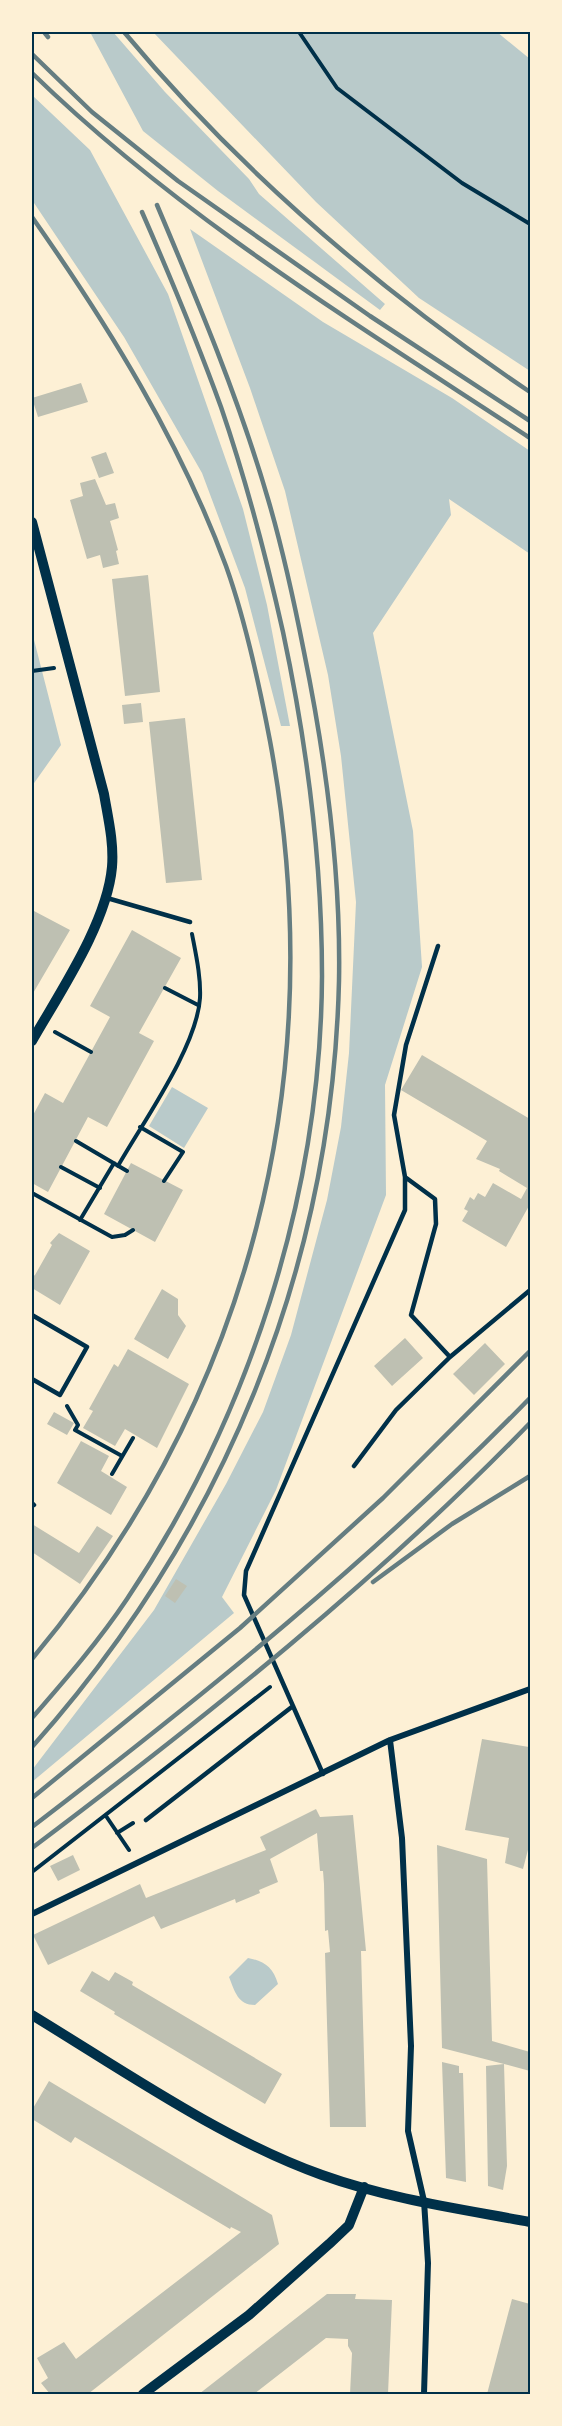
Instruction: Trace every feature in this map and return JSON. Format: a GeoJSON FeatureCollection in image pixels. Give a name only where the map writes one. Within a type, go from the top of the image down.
{"type":"FeatureCollection","features":[{"type":"Feature","properties":{"kind":"street"},"geometry":{"type":"LineString","coordinates":[[32,522],[104,794],[112,856],[106,898],[93,931],[37,1027],[32,1041]]}},
{"type":"Feature","properties":{"kind":"street"},"geometry":{"type":"LineString","coordinates":[[32,1914],[390,1740],[531,1689]]}},
{"type":"Feature","properties":{"kind":"street"},"geometry":{"type":"LineString","coordinates":[[390,1740],[403,1861],[411,2046],[408,2131],[424,2201],[428,2263],[423,2394]]}},
{"type":"Feature","properties":{"kind":"street"},"geometry":{"type":"LineString","coordinates":[[32,2014],[189,2110],[274,2154],[322,2175],[424,2201],[531,2222]]}},
{"type":"Feature","properties":{"kind":"street"},"geometry":{"type":"LineString","coordinates":[[143,2394],[249,2314],[349,2225],[364,2187]]}},
{"type":"Feature","properties":{"kind":"lane"},"geometry":{"type":"LineString","coordinates":[[106,898],[190,921]]}},
{"type":"Feature","properties":{"kind":"lane"},"geometry":{"type":"LineString","coordinates":[[323,1774],[244,1595],[246,1571],[405,1210],[405,1177],[394,1115],[406,1045],[438,946]]}},
{"type":"Feature","properties":{"kind":"lane"},"geometry":{"type":"LineString","coordinates":[[405,1177],[435,1199],[436,1224],[411,1315],[450,1357]]}},
{"type":"Feature","properties":{"kind":"lane"},"geometry":{"type":"LineString","coordinates":[[354,1466],[396,1410],[450,1357],[529,1292]]}},
{"type":"Feature","properties":{"kind":"lane"},"geometry":{"type":"LineString","coordinates":[[32,1315],[87,1347],[60,1395],[32,1379]]}},
{"type":"Feature","properties":{"kind":"lane"},"geometry":{"type":"LineString","coordinates":[[146,1820],[293,1706]]}},
{"type":"Feature","properties":{"kind":"path"},"geometry":{"type":"LineString","coordinates":[[299,32],[337,88],[462,183],[531,224]]}},
{"type":"Feature","properties":{"kind":"path"},"geometry":{"type":"LineString","coordinates":[[80,1220],[140,1127],[181,1057],[198,1005],[198,966],[190,921]]}},
{"type":"Feature","properties":{"kind":"path"},"geometry":{"type":"LineString","coordinates":[[165,988],[198,1005]]}},
{"type":"Feature","properties":{"kind":"path"},"geometry":{"type":"LineString","coordinates":[[37,1027],[91,1052]]}},
{"type":"Feature","properties":{"kind":"path"},"geometry":{"type":"LineString","coordinates":[[140,1127],[183,1152],[164,1181]]}},
{"type":"Feature","properties":{"kind":"path"},"geometry":{"type":"LineString","coordinates":[[75,1141],[126,1171]]}},
{"type":"Feature","properties":{"kind":"path"},"geometry":{"type":"LineString","coordinates":[[61,1167],[100,1188]]}},
{"type":"Feature","properties":{"kind":"path"},"geometry":{"type":"LineString","coordinates":[[32,1193],[112,1237],[125,1235],[133,1230]]}},
{"type":"Feature","properties":{"kind":"path"},"geometry":{"type":"LineString","coordinates":[[60,1395],[78,1425],[75,1430],[122,1456]]}},
{"type":"Feature","properties":{"kind":"path"},"geometry":{"type":"LineString","coordinates":[[112,1474],[133,1438]]}},
{"type":"Feature","properties":{"kind":"path"},"geometry":{"type":"LineString","coordinates":[[32,1872],[280,1679]]}},
{"type":"Feature","properties":{"kind":"path"},"geometry":{"type":"LineString","coordinates":[[106,1816],[138,1862]]}},
{"type":"Feature","properties":{"kind":"shaded area"},"geometry":{"type":"Polygon","coordinates":[[[90,32],[113,32],[165,92],[249,179],[259,194],[385,304],[380,310],[218,191],[143,131],[90,32]]]}},
{"type":"Feature","properties":{"kind":"shaded area"},"geometry":{"type":"Polygon","coordinates":[[[153,32],[497,32],[530,59],[530,371],[419,298],[316,202],[153,32]]]}},
{"type":"Feature","properties":{"kind":"shaded area"},"geometry":{"type":"Polygon","coordinates":[[[32,95],[90,150],[168,294],[243,509],[267,605],[290,726],[281,726],[245,588],[202,473],[124,337],[32,200],[32,95]]]}},
{"type":"Feature","properties":{"kind":"shaded area"},"geometry":{"type":"Polygon","coordinates":[[[190,229],[323,322],[452,398],[530,451],[530,554],[449,499],[451,515],[373,633],[413,831],[422,967],[385,1085],[386,1195],[276,1490],[222,1597],[234,1613],[32,1782],[32,1770],[154,1610],[226,1484],[263,1412],[291,1335],[327,1200],[341,1127],[349,1053],[356,902],[341,756],[328,675],[285,491],[250,388],[190,229]]]}},
{"type":"Feature","properties":{"kind":"shaded area"},"geometry":{"type":"Polygon","coordinates":[[[32,632],[61,745],[32,786],[32,632]]]}},
{"type":"Feature","properties":{"kind":"shaded area"},"geometry":{"type":"Polygon","coordinates":[[[172,1087],[208,1108],[184,1148],[149,1126],[172,1087]]]}},
{"type":"Feature","properties":{"kind":"shaded area"},"geometry":{"type":"Polygon","coordinates":[[[248,1958],[267,1966],[278,1984],[255,2005],[241,2000],[229,1977],[248,1958]]]}},
{"type":"Feature","properties":{"kind":"building"},"geometry":{"type":"Polygon","coordinates":[[[81,383],[88,402],[38,417],[32,398],[81,383]]]}},
{"type":"Feature","properties":{"kind":"building"},"geometry":{"type":"Polygon","coordinates":[[[106,452],[114,473],[99,478],[91,457],[106,452]]]}},
{"type":"Feature","properties":{"kind":"building"},"geometry":{"type":"Polygon","coordinates":[[[95,479],[106,505],[115,503],[119,518],[110,521],[118,550],[116,551],[119,564],[103,568],[100,555],[87,559],[70,500],[83,496],[80,483],[95,479]]]}},
{"type":"Feature","properties":{"kind":"building"},"geometry":{"type":"Polygon","coordinates":[[[148,575],[160,692],[125,696],[112,579],[148,575]]]}},
{"type":"Feature","properties":{"kind":"building"},"geometry":{"type":"Polygon","coordinates":[[[141,703],[143,722],[124,724],[122,705],[141,703]]]}},
{"type":"Feature","properties":{"kind":"building"},"geometry":{"type":"Polygon","coordinates":[[[185,718],[202,880],[166,883],[149,722],[185,718]]]}},
{"type":"Feature","properties":{"kind":"building"},"geometry":{"type":"Polygon","coordinates":[[[34,911],[70,930],[32,995],[32,916],[34,911]]]}},
{"type":"Feature","properties":{"kind":"building"},"geometry":{"type":"Polygon","coordinates":[[[132,930],[181,958],[139,1033],[154,1041],[107,1127],[88,1117],[48,1192],[32,1183],[32,1117],[45,1093],[63,1103],[110,1017],[90,1006],[132,930]]]}},
{"type":"Feature","properties":{"kind":"building"},"geometry":{"type":"Polygon","coordinates":[[[422,1055],[530,1119],[530,1204],[506,1247],[462,1221],[468,1211],[464,1209],[470,1197],[474,1200],[478,1193],[485,1197],[493,1183],[521,1199],[527,1188],[499,1171],[500,1169],[476,1159],[487,1141],[401,1090],[422,1055]]]}},
{"type":"Feature","properties":{"kind":"building"},"geometry":{"type":"Polygon","coordinates":[[[131,1163],[183,1190],[155,1242],[104,1214],[131,1163]]]}},
{"type":"Feature","properties":{"kind":"building"},"geometry":{"type":"Polygon","coordinates":[[[59,1233],[90,1251],[60,1305],[32,1288],[32,1277],[52,1245],[50,1243],[59,1233]]]}},
{"type":"Feature","properties":{"kind":"building"},"geometry":{"type":"Polygon","coordinates":[[[162,1289],[178,1299],[178,1315],[186,1326],[168,1359],[134,1339],[162,1289]]]}},
{"type":"Feature","properties":{"kind":"building"},"geometry":{"type":"Polygon","coordinates":[[[405,1338],[423,1358],[392,1386],[374,1366],[405,1338]]]}},
{"type":"Feature","properties":{"kind":"building"},"geometry":{"type":"Polygon","coordinates":[[[485,1343],[505,1364],[474,1395],[453,1374],[485,1343]]]}},
{"type":"Feature","properties":{"kind":"building"},"geometry":{"type":"Polygon","coordinates":[[[128,1349],[189,1384],[157,1448],[125,1429],[115,1446],[83,1428],[93,1411],[89,1409],[114,1364],[118,1367],[128,1349]]]}},
{"type":"Feature","properties":{"kind":"building"},"geometry":{"type":"Polygon","coordinates":[[[54,1412],[74,1423],[67,1435],[47,1424],[54,1412]]]}},
{"type":"Feature","properties":{"kind":"building"},"geometry":{"type":"Polygon","coordinates":[[[81,1441],[109,1456],[101,1471],[127,1487],[111,1515],[57,1483],[81,1441]]]}},
{"type":"Feature","properties":{"kind":"building"},"geometry":{"type":"Polygon","coordinates":[[[32,1524],[79,1553],[97,1526],[113,1536],[80,1584],[32,1552],[32,1524]]]}},
{"type":"Feature","properties":{"kind":"building"},"geometry":{"type":"Polygon","coordinates":[[[176,1579],[187,1586],[175,1603],[165,1596],[176,1579]]]}},
{"type":"Feature","properties":{"kind":"building"},"geometry":{"type":"Polygon","coordinates":[[[482,1739],[529,1747],[530,1743],[530,1842],[523,1869],[505,1863],[509,1838],[465,1830],[482,1739]]]}},
{"type":"Feature","properties":{"kind":"building"},"geometry":{"type":"Polygon","coordinates":[[[316,1809],[320,1817],[353,1815],[366,1951],[361,1951],[366,2127],[330,2127],[325,1953],[330,1952],[328,1930],[325,1931],[323,1871],[320,1871],[317,1833],[270,1859],[278,1882],[236,1903],[235,1899],[161,1929],[154,1916],[48,1965],[33,1935],[140,1884],[146,1898],[266,1850],[260,1837],[316,1809]]]}},
{"type":"Feature","properties":{"kind":"building"},"geometry":{"type":"Polygon","coordinates":[[[437,1845],[487,1859],[492,2041],[530,2052],[530,2071],[442,2048],[437,1845]]]}},
{"type":"Feature","properties":{"kind":"building"},"geometry":{"type":"Polygon","coordinates":[[[73,1855],[80,1870],[58,1881],[50,1866],[73,1855]]]}},
{"type":"Feature","properties":{"kind":"building"},"geometry":{"type":"Polygon","coordinates":[[[92,1971],[109,1981],[115,1972],[133,1982],[132,1985],[282,2074],[265,2104],[114,2014],[115,2012],[80,1991],[92,1971]]]}},
{"type":"Feature","properties":{"kind":"building"},"geometry":{"type":"Polygon","coordinates":[[[442,2062],[459,2066],[459,2073],[463,2073],[466,2182],[446,2178],[442,2062]]]}},
{"type":"Feature","properties":{"kind":"building"},"geometry":{"type":"Polygon","coordinates":[[[504,2064],[507,2166],[503,2190],[488,2186],[486,2066],[504,2064]]]}},
{"type":"Feature","properties":{"kind":"building"},"geometry":{"type":"Polygon","coordinates":[[[49,2081],[272,2215],[279,2244],[88,2394],[50,2394],[41,2383],[48,2378],[37,2358],[64,2342],[76,2359],[241,2232],[231,2227],[230,2229],[75,2137],[71,2143],[32,2119],[32,2110],[49,2081]]]}},
{"type":"Feature","properties":{"kind":"building"},"geometry":{"type":"Polygon","coordinates":[[[327,2294],[356,2294],[355,2299],[392,2300],[388,2394],[350,2394],[352,2353],[348,2346],[348,2339],[326,2338],[254,2394],[199,2394],[327,2294]]]}},
{"type":"Feature","properties":{"kind":"building"},"geometry":{"type":"Polygon","coordinates":[[[512,2299],[530,2304],[530,2394],[487,2394],[512,2299]]]}},
{"type":"Feature","properties":{"kind":"railway"},"geometry":{"type":"LineString","coordinates":[[44,32],[48,37]]}},
{"type":"Feature","properties":{"kind":"railway"},"geometry":{"type":"LineString","coordinates":[[124,32],[215,133],[314,226],[420,313],[530,392]]}},
{"type":"Feature","properties":{"kind":"railway"},"geometry":{"type":"LineString","coordinates":[[32,54],[92,112],[178,181],[370,316],[530,421]]}},
{"type":"Feature","properties":{"kind":"railway"},"geometry":{"type":"LineString","coordinates":[[32,73],[148,175],[209,222],[336,311],[530,438]]}},
{"type":"Feature","properties":{"kind":"railway"},"geometry":{"type":"LineString","coordinates":[[32,1747],[100,1664],[160,1578],[211,1487],[254,1392],[289,1294],[315,1192],[332,1088],[339,981],[335,857],[319,734],[304,652],[283,556],[257,462],[217,351],[157,205]]}},
{"type":"Feature","properties":{"kind":"railway"},"geometry":{"type":"LineString","coordinates":[[32,1718],[93,1645],[127,1599],[170,1529],[209,1456],[242,1380],[270,1301],[292,1221],[308,1140],[318,1058],[322,976],[319,889],[312,803],[292,674],[270,575],[239,462],[221,407],[183,309],[142,212]]}},
{"type":"Feature","properties":{"kind":"railway"},"geometry":{"type":"LineString","coordinates":[[32,217],[88,300],[140,385],[187,474],[226,566],[240,609],[270,741],[287,866],[290,989],[280,1110],[256,1227],[220,1342],[170,1452],[108,1558],[32,1659]]}},
{"type":"Feature","properties":{"kind":"railway"},"geometry":{"type":"LineString","coordinates":[[32,1798],[240,1628],[383,1498],[530,1351]]}},
{"type":"Feature","properties":{"kind":"railway"},"geometry":{"type":"LineString","coordinates":[[32,1827],[162,1726],[289,1622],[412,1513],[530,1398]]}},
{"type":"Feature","properties":{"kind":"railway"},"geometry":{"type":"LineString","coordinates":[[32,1848],[226,1697],[352,1592],[472,1481],[530,1423]]}},
{"type":"Feature","properties":{"kind":"railway"},"geometry":{"type":"LineString","coordinates":[[373,1582],[452,1524],[530,1476]]}}]}
